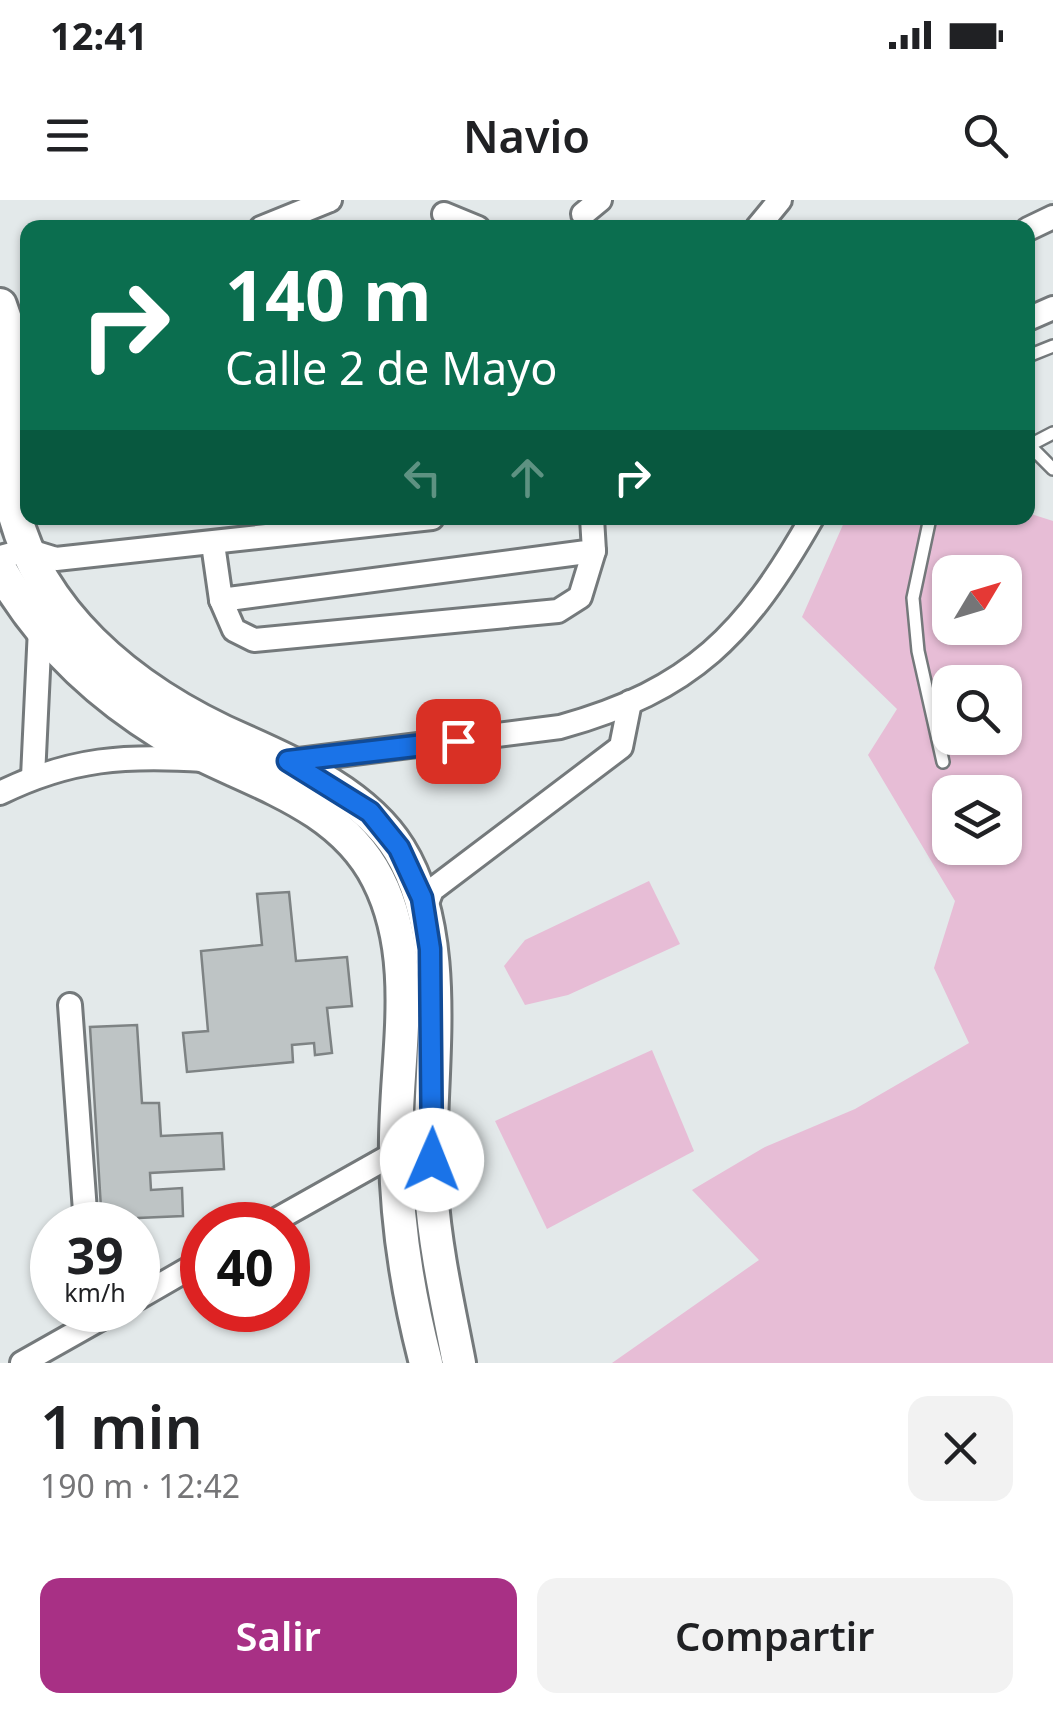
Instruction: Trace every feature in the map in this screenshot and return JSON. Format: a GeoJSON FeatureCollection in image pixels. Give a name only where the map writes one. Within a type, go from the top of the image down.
{"type":"FeatureCollection","features":[{"type":"Feature","properties":{"kind":"street"},"geometry":{"type":"LineString","coordinates":[[281,220],[330,200]]}},
{"type":"Feature","properties":{"kind":"street"},"geometry":{"type":"LineString","coordinates":[[764,220],[780,200]]}},
{"type":"Feature","properties":{"kind":"street"},"geometry":{"type":"LineString","coordinates":[[0,305],[8,328],[19,571],[40,628],[33,777]]}},
{"type":"Feature","properties":{"kind":"street"},"geometry":{"type":"LineString","coordinates":[[19,571],[212,544],[313,525]]}},
{"type":"Feature","properties":{"kind":"street"},"geometry":{"type":"LineString","coordinates":[[212,544],[221,600],[234,630],[254,640],[558,611],[580,597],[594,551],[592,525]]}},
{"type":"Feature","properties":{"kind":"street"},"geometry":{"type":"LineString","coordinates":[[0,793],[33,777],[91,759],[288,761],[560,727],[630,702],[701,660],[739,629],[766,595],[808,525]]}},
{"type":"Feature","properties":{"kind":"street"},"geometry":{"type":"LineString","coordinates":[[221,600],[594,551]]}},
{"type":"Feature","properties":{"kind":"street"},"geometry":{"type":"LineString","coordinates":[[19,571],[92,645],[144,688],[199,722],[288,761],[370,812],[399,848],[424,912],[430,949],[431,1190],[459,1363]]}},
{"type":"Feature","properties":{"kind":"street"},"geometry":{"type":"LineString","coordinates":[[40,628],[118,704],[166,736],[318,812],[341,830],[377,876],[399,931],[402,974],[396,1152],[402,1256],[426,1363]]}},
{"type":"Feature","properties":{"kind":"street"},"geometry":{"type":"LineString","coordinates":[[424,912],[432,890],[621,747],[630,702]]}},
{"type":"Feature","properties":{"kind":"street"},"geometry":{"type":"LineString","coordinates":[[70,1004],[84,1202]]}},
{"type":"Feature","properties":{"kind":"street"},"geometry":{"type":"LineString","coordinates":[[308,1202],[432,1131]]}},
{"type":"Feature","properties":{"kind":"street"},"geometry":{"type":"LineString","coordinates":[[22,1363],[69,1332]]}},
{"type":"Feature","properties":{"kind":"lane"},"geometry":{"type":"LineString","coordinates":[[929,525],[914,598],[918,651],[943,762]]}},
{"type":"Feature","properties":{"kind":"shaded area"},"geometry":{"type":"Polygon","coordinates":[[[1035,515],[1053,521],[1053,1363],[612,1363],[759,1260],[692,1190],[765,1147],[855,1109],[969,1043],[934,968],[955,901],[934,865],[1022,865],[1022,775],[932,775],[932,862],[868,755],[897,709],[802,617],[843,525],[1035,525],[1035,515]]]}},
{"type":"Feature","properties":{"kind":"shaded area"},"geometry":{"type":"Polygon","coordinates":[[[649,881],[680,944],[568,995],[525,1005],[504,966],[525,940],[649,881]]]}},
{"type":"Feature","properties":{"kind":"shaded area"},"geometry":{"type":"Polygon","coordinates":[[[652,1050],[694,1151],[547,1229],[495,1121],[652,1050]]]}},
{"type":"Feature","properties":{"kind":"building"},"geometry":{"type":"Polygon","coordinates":[[[289,892],[296,961],[347,957],[352,1006],[327,1008],[332,1053],[315,1055],[314,1043],[292,1045],[293,1062],[187,1072],[183,1033],[208,1031],[201,951],[262,945],[257,894],[289,892]]]}},
{"type":"Feature","properties":{"kind":"building"},"geometry":{"type":"Polygon","coordinates":[[[137,1025],[142,1103],[159,1103],[161,1136],[222,1133],[224,1169],[150,1173],[151,1190],[182,1188],[180,1216],[160,1217],[160,1202],[101,1202],[90,1027],[137,1025]]]}},
{"type":"Feature","properties":{"kind":"route"},"geometry":{"type":"LineString","coordinates":[[432,1160],[430,949],[422,898],[399,848],[370,812],[288,761],[458,741]]}}]}
